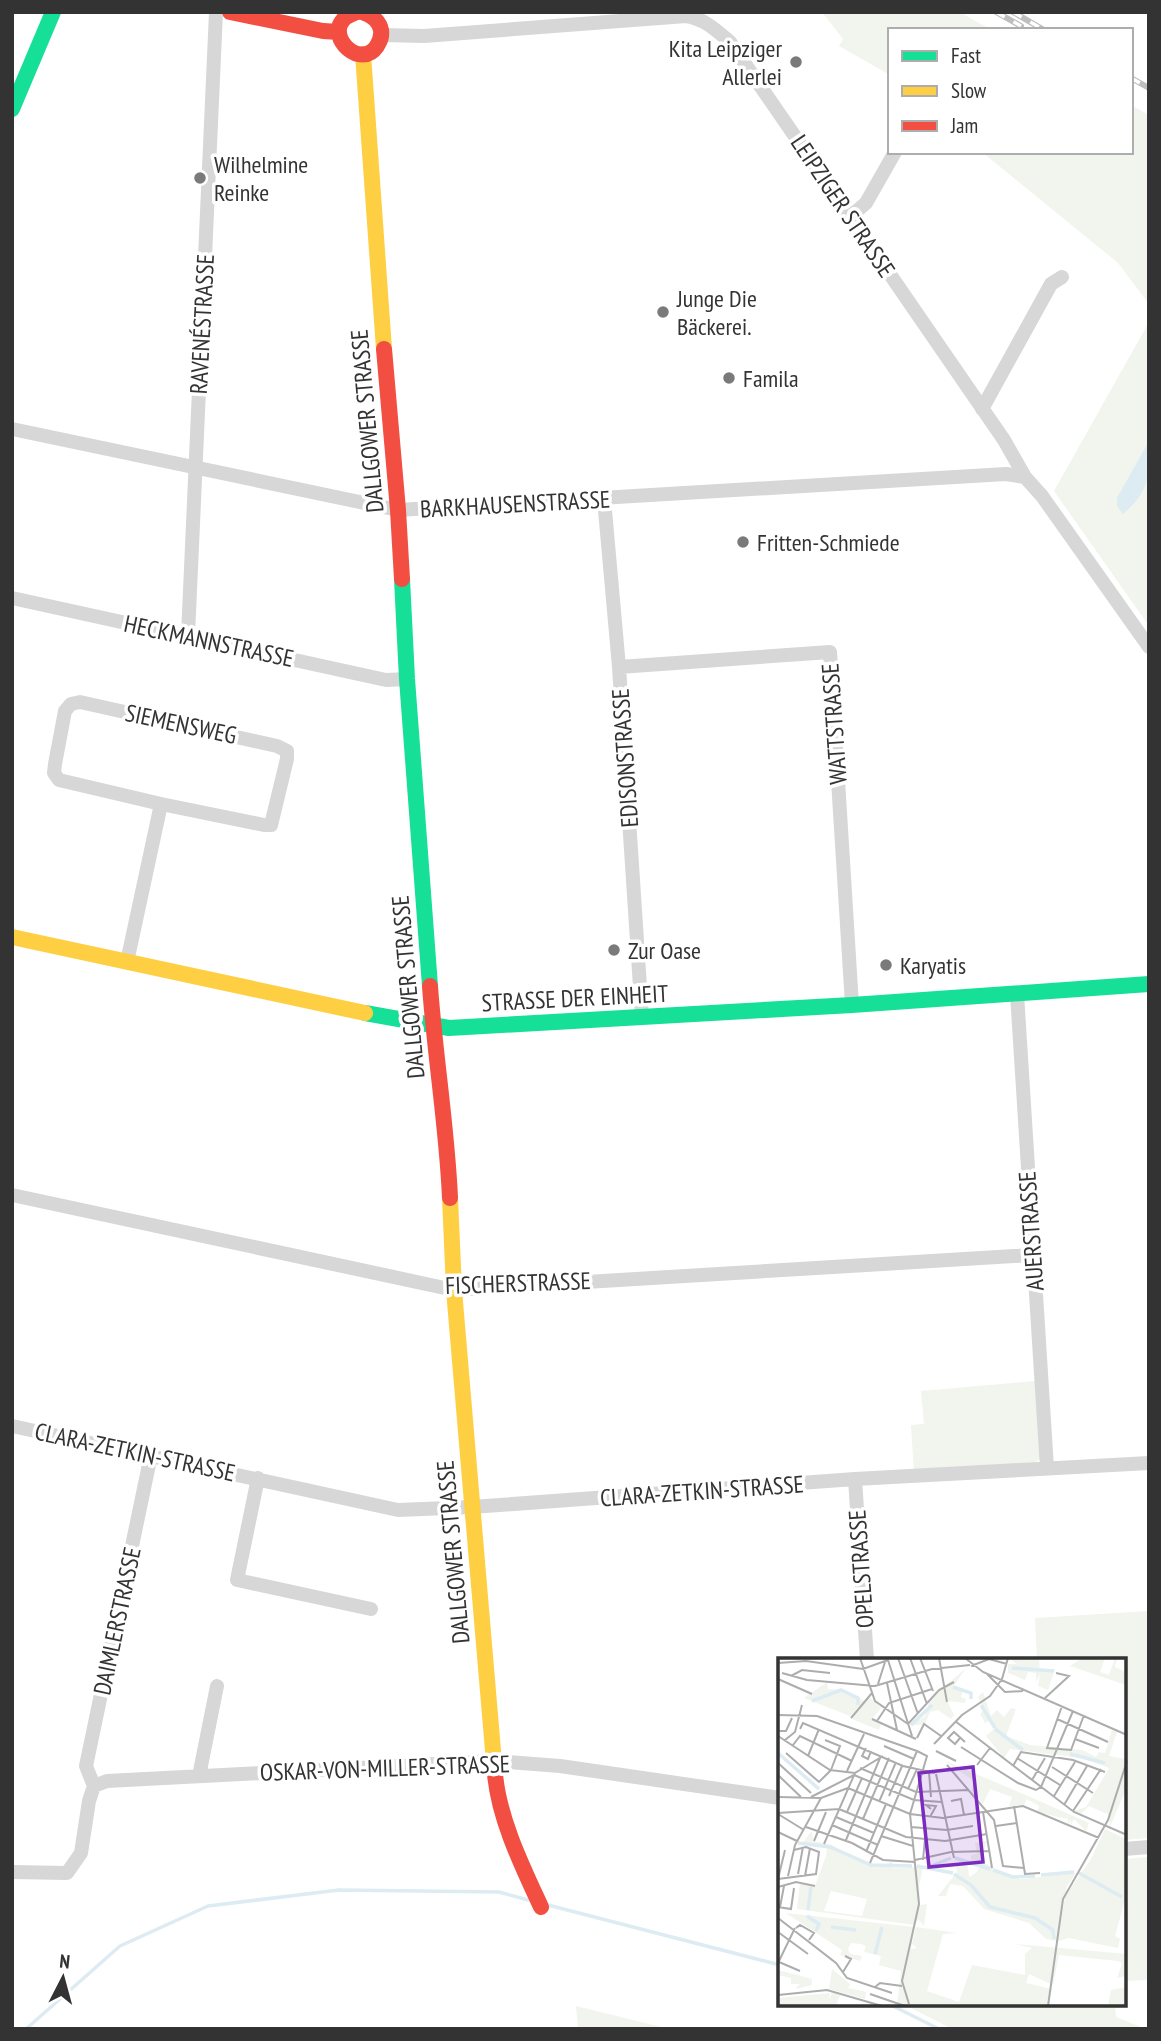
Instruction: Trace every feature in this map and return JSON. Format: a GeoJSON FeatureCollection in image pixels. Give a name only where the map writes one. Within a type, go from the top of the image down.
{"type":"FeatureCollection","features":[{"type":"Feature","properties":{"kind":"street"},"geometry":{"type":"LineString","coordinates":[[12,109],[53,12]]}},
{"type":"Feature","properties":{"kind":"street","name":"RAVENÉSTRASSE"},"geometry":{"type":"LineString","coordinates":[[188,635],[216,12]]}},
{"type":"Feature","properties":{"kind":"street"},"geometry":{"type":"LineString","coordinates":[[230,12],[339,32]]}},
{"type":"Feature","properties":{"kind":"street"},"geometry":{"type":"LineString","coordinates":[[359,12],[373,16],[378,21],[381,35],[377,46],[363,54],[348,51],[339,32],[347,16],[359,12]]}},
{"type":"Feature","properties":{"kind":"street"},"geometry":{"type":"LineString","coordinates":[[381,35],[424,36],[696,15]]}},
{"type":"Feature","properties":{"kind":"street","name":"LEIPZIGER STRASSE"},"geometry":{"type":"LineString","coordinates":[[696,15],[730,42],[1004,440],[1025,477],[1042,496],[1149,647]]}},
{"type":"Feature","properties":{"kind":"street","name":"DALLGOWER STRASSE"},"geometry":{"type":"LineString","coordinates":[[363,54],[379,298],[398,510],[407,679],[433,1026],[449,1166],[454,1290],[496,1788],[502,1812],[541,1907]]}},
{"type":"Feature","properties":{"kind":"street"},"geometry":{"type":"LineString","coordinates":[[851,216],[866,203],[894,154]]}},
{"type":"Feature","properties":{"kind":"street"},"geometry":{"type":"LineString","coordinates":[[982,409],[1051,284],[1062,277]]}},
{"type":"Feature","properties":{"kind":"street","name":"BARKHAUSENSTRASSE"},"geometry":{"type":"LineString","coordinates":[[12,429],[398,510],[1006,474],[1025,477]]}},
{"type":"Feature","properties":{"kind":"street","name":"EDISONSTRASSE"},"geometry":{"type":"LineString","coordinates":[[604,499],[620,667],[642,1017]]}},
{"type":"Feature","properties":{"kind":"street","name":"HECKMANNSTRASSE"},"geometry":{"type":"LineString","coordinates":[[12,598],[386,680],[407,679]]}},
{"type":"Feature","properties":{"kind":"street","name":"WATTSTRASSE"},"geometry":{"type":"LineString","coordinates":[[620,667],[830,652],[852,1005]]}},
{"type":"Feature","properties":{"kind":"street","name":"SIEMENSWEG"},"geometry":{"type":"LineString","coordinates":[[80,702],[277,746],[287,751],[271,825],[161,804],[59,780],[54,773],[55,764],[65,711],[71,704],[80,702]]}},
{"type":"Feature","properties":{"kind":"street"},"geometry":{"type":"LineString","coordinates":[[127,962],[161,804]]}},
{"type":"Feature","properties":{"kind":"street","name":"STRASSE DER EINHEIT"},"geometry":{"type":"LineString","coordinates":[[12,937],[449,1028],[852,1005],[1149,984]]}},
{"type":"Feature","properties":{"kind":"street","name":"AUERSTRASSE"},"geometry":{"type":"LineString","coordinates":[[1017,994],[1047,1468]]}},
{"type":"Feature","properties":{"kind":"street","name":"FISCHERSTRASSE"},"geometry":{"type":"LineString","coordinates":[[12,1195],[454,1290],[1032,1255]]}},
{"type":"Feature","properties":{"kind":"street","name":"CLARA-ZETKIN-STRASSE"},"geometry":{"type":"LineString","coordinates":[[12,1426],[398,1510],[855,1479],[1149,1463]]}},
{"type":"Feature","properties":{"kind":"street","name":"DAIMLERSTRASSE"},"geometry":{"type":"LineString","coordinates":[[94,1786],[86,1766],[151,1455]]}},
{"type":"Feature","properties":{"kind":"street","name":"CLARA-ZETKIN-STRASSE"},"geometry":{"type":"LineString","coordinates":[[258,1478],[237,1580],[371,1609]]}},
{"type":"Feature","properties":{"kind":"street","name":"OPELSTRASSE"},"geometry":{"type":"LineString","coordinates":[[855,1479],[867,1658]]}},
{"type":"Feature","properties":{"kind":"street"},"geometry":{"type":"LineString","coordinates":[[199,1776],[217,1686]]}},
{"type":"Feature","properties":{"kind":"street","name":"OSKAR-VON-MILLER-STRASSE"},"geometry":{"type":"LineString","coordinates":[[94,1786],[107,1781],[494,1761],[560,1766],[778,1798]]}},
{"type":"Feature","properties":{"kind":"street"},"geometry":{"type":"LineString","coordinates":[[12,1872],[67,1873],[81,1853],[94,1786]]}},
{"type":"Feature","properties":{"kind":"street"},"geometry":{"type":"LineString","coordinates":[[1126,1849],[1149,1847]]}},
{"type":"Feature","properties":{"kind":"shaded area"},"geometry":{"type":"Polygon","coordinates":[[[822,12],[959,12],[988,28],[888,28],[888,74],[839,46],[843,39],[822,12]]]}},
{"type":"Feature","properties":{"kind":"shaded area"},"geometry":{"type":"Polygon","coordinates":[[[1133,106],[1149,115],[1149,304],[1118,263],[984,154],[1133,154],[1133,106]]]}},
{"type":"Feature","properties":{"kind":"shaded area"},"geometry":{"type":"Polygon","coordinates":[[[1149,322],[1149,626],[1054,491],[1149,322]]]}},
{"type":"Feature","properties":{"kind":"shaded area"},"geometry":{"type":"Polygon","coordinates":[[[1149,441],[1149,463],[1144,489],[1123,514],[1117,506],[1117,498],[1149,441]]]}},
{"type":"Feature","properties":{"kind":"shaded area"},"geometry":{"type":"Polygon","coordinates":[[[1035,1381],[1041,1458],[1031,1466],[914,1473],[911,1425],[924,1424],[921,1391],[1035,1381]]]}},
{"type":"Feature","properties":{"kind":"shaded area"},"geometry":{"type":"Polygon","coordinates":[[[1149,1611],[1149,1838],[1126,1840],[1126,1658],[1037,1658],[1035,1618],[1149,1611]]]}},
{"type":"Feature","properties":{"kind":"shaded area"},"geometry":{"type":"Polygon","coordinates":[[[1149,1857],[1149,1980],[1126,1981],[1126,1859],[1149,1857]]]}},
{"type":"Feature","properties":{"kind":"shaded area"},"geometry":{"type":"Polygon","coordinates":[[[576,2006],[661,2027],[662,2029],[578,2029],[576,2006]]]}},
{"type":"Feature","properties":{"kind":"shaded area"},"geometry":{"type":"Polygon","coordinates":[[[907,2006],[1115,2006],[1116,2017],[1146,2029],[952,2029],[907,2006]]]}},
{"type":"Feature","properties":{"kind":"waterway"},"geometry":{"type":"LineString","coordinates":[[26,2029],[120,1946],[208,1906],[339,1890],[499,1892],[528,1900]]}},
{"type":"Feature","properties":{"kind":"waterway"},"geometry":{"type":"LineString","coordinates":[[548,1905],[778,1964]]}},
{"type":"Feature","properties":{"kind":"waterway"},"geometry":{"type":"LineString","coordinates":[[893,2006],[939,2029]]}},
{"type":"Feature","properties":{"kind":"railway"},"geometry":{"type":"LineString","coordinates":[[996,12],[1021,26]]}},
{"type":"Feature","properties":{"kind":"railway"},"geometry":{"type":"LineString","coordinates":[[1013,12],[1041,28]]}},
{"type":"Feature","properties":{"kind":"railway"},"geometry":{"type":"LineString","coordinates":[[1133,79],[1149,88]]}},
{"type":"Feature","properties":{"kind":"traffic: fast"},"geometry":{"type":"LineString","coordinates":[[12,109],[53,12]]}},
{"type":"Feature","properties":{"kind":"traffic: fast"},"geometry":{"type":"LineString","coordinates":[[402,579],[430,986]]}},
{"type":"Feature","properties":{"kind":"traffic: fast"},"geometry":{"type":"LineString","coordinates":[[365,1013],[449,1028],[852,1005],[1149,984]]}},
{"type":"Feature","properties":{"kind":"traffic: slow"},"geometry":{"type":"LineString","coordinates":[[363,54],[384,349]]}},
{"type":"Feature","properties":{"kind":"traffic: slow"},"geometry":{"type":"LineString","coordinates":[[12,937],[365,1013]]}},
{"type":"Feature","properties":{"kind":"traffic: slow"},"geometry":{"type":"LineString","coordinates":[[450,1198],[454,1290],[495,1774]]}},
{"type":"Feature","properties":{"kind":"traffic: jam"},"geometry":{"type":"LineString","coordinates":[[230,12],[339,32]]}},
{"type":"Feature","properties":{"kind":"traffic: jam"},"geometry":{"type":"LineString","coordinates":[[357,12],[343,20],[339,35],[348,49],[363,55],[370,53],[377,46],[381,32],[376,21],[362,12]]}},
{"type":"Feature","properties":{"kind":"traffic: jam"},"geometry":{"type":"LineString","coordinates":[[384,349],[402,579]]}},
{"type":"Feature","properties":{"kind":"traffic: jam"},"geometry":{"type":"LineString","coordinates":[[430,986],[450,1198]]}},
{"type":"Feature","properties":{"kind":"traffic: jam"},"geometry":{"type":"LineString","coordinates":[[495,1774],[506,1825],[541,1907]]}},
{"type":"Feature","properties":{"kind":"place","name":"Kita Leipziger Allerlei"},"geometry":{"type":"Point","coordinates":[796,62]}},
{"type":"Feature","properties":{"kind":"place","name":"Wilhelmine Reinke"},"geometry":{"type":"Point","coordinates":[200,178]}},
{"type":"Feature","properties":{"kind":"place","name":"Junge Die Bäckerei."},"geometry":{"type":"Point","coordinates":[663,312]}},
{"type":"Feature","properties":{"kind":"place","name":"Famila"},"geometry":{"type":"Point","coordinates":[729,378]}},
{"type":"Feature","properties":{"kind":"place","name":"Fritten-Schmiede"},"geometry":{"type":"Point","coordinates":[743,542]}},
{"type":"Feature","properties":{"kind":"place","name":"Zur Oase"},"geometry":{"type":"Point","coordinates":[614,950]}},
{"type":"Feature","properties":{"kind":"place","name":"Karyatis"},"geometry":{"type":"Point","coordinates":[886,965]}}]}
